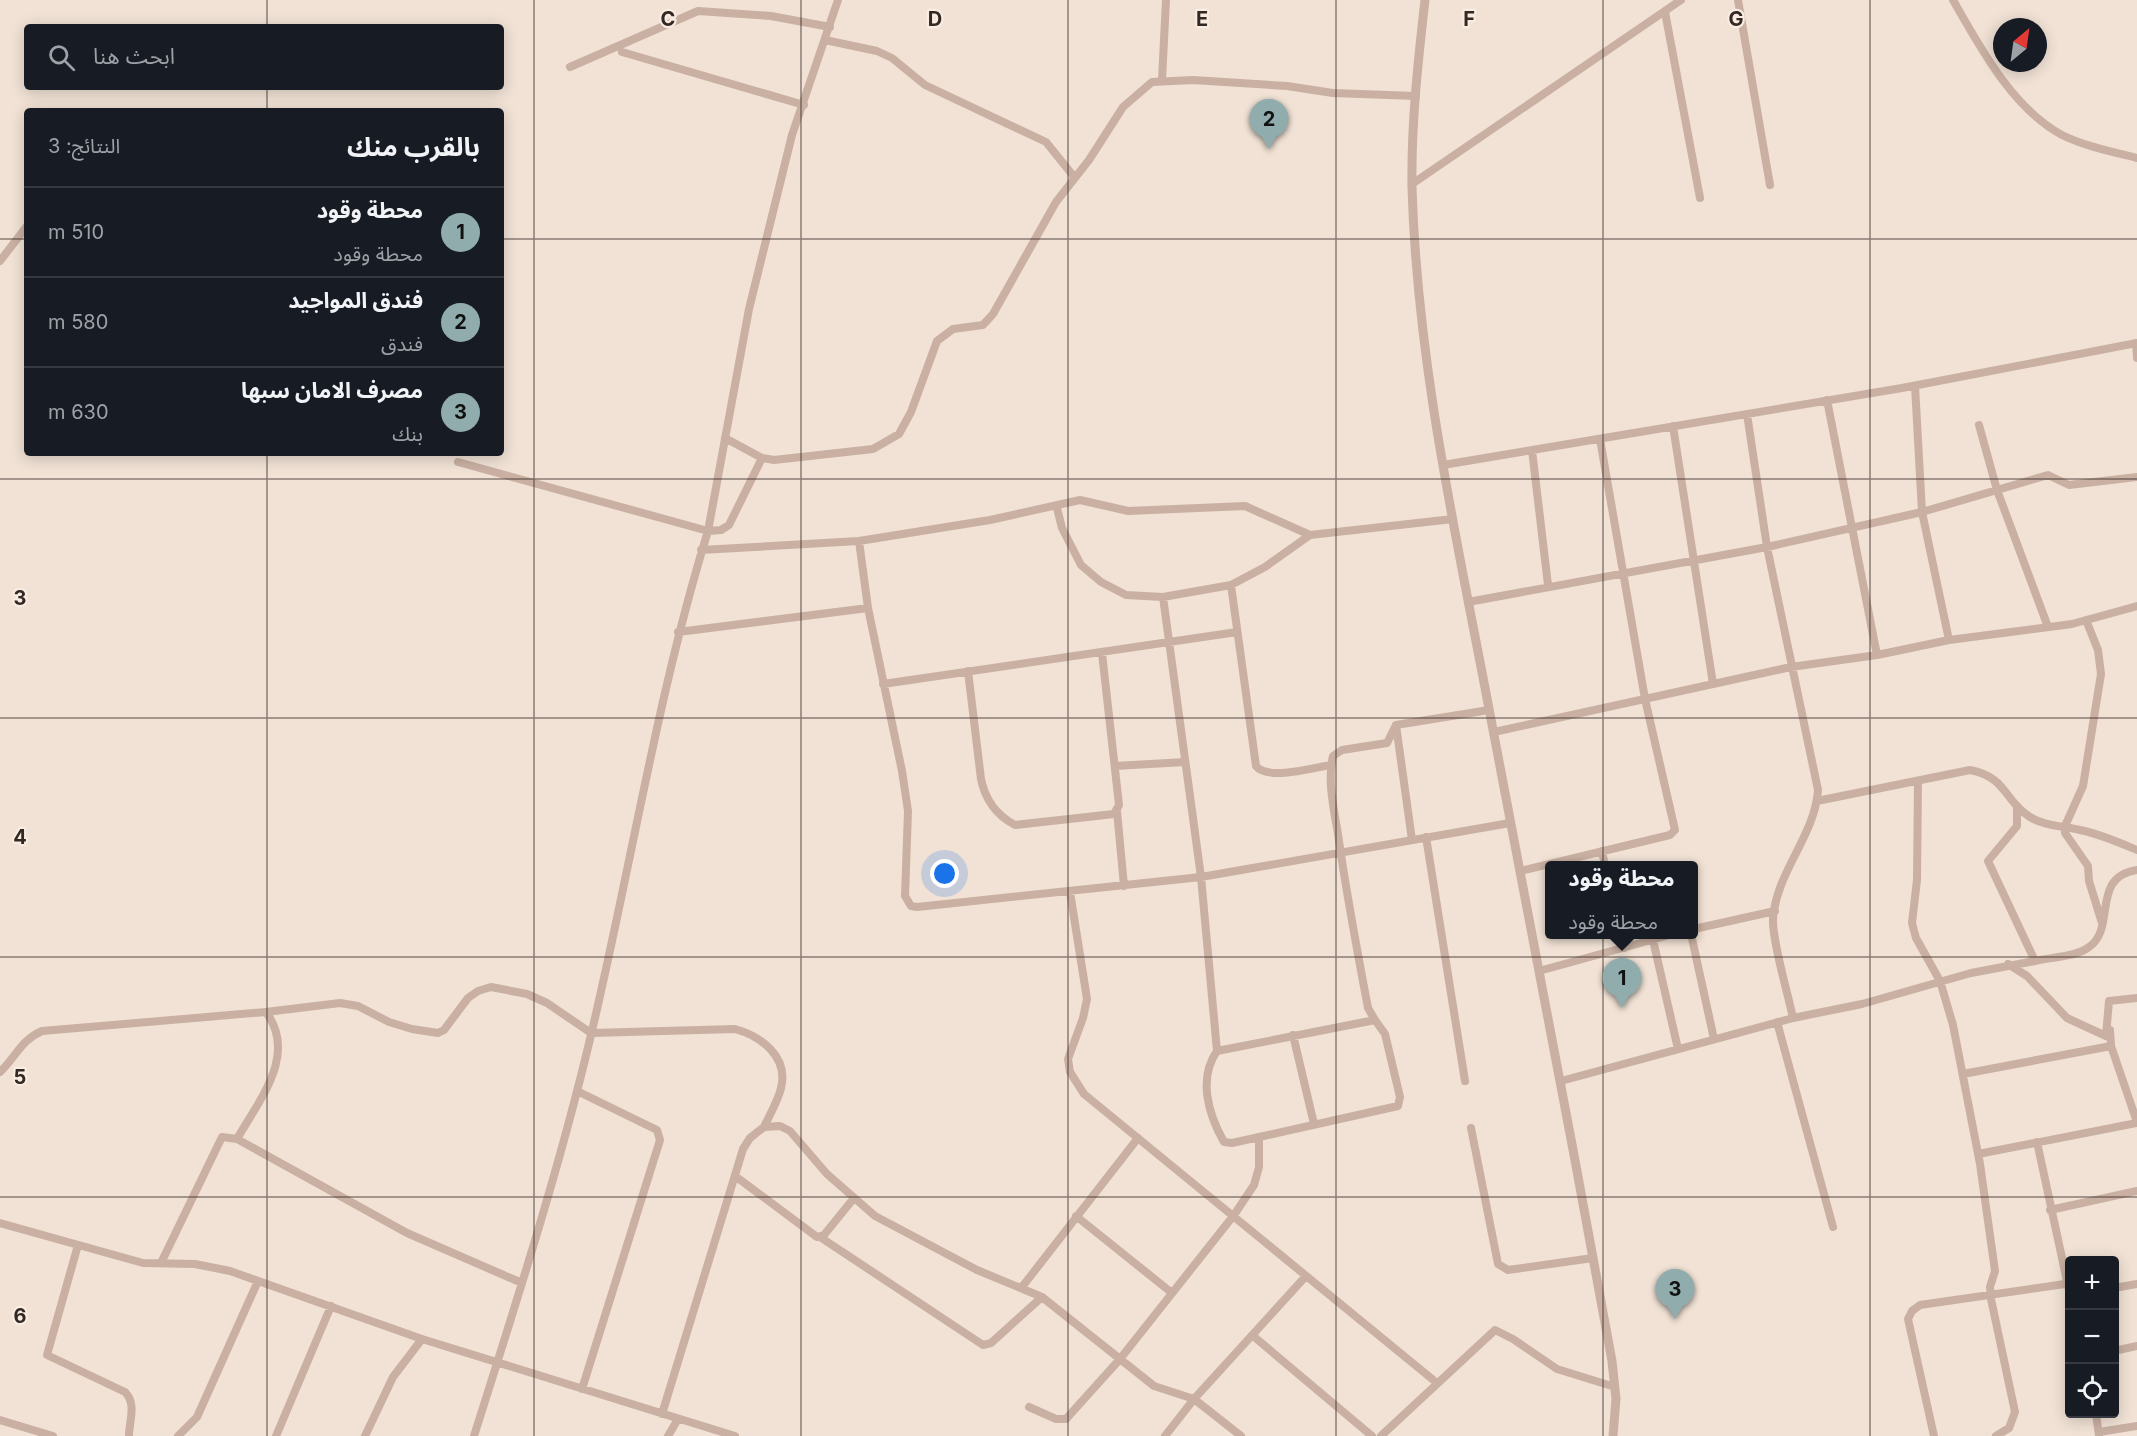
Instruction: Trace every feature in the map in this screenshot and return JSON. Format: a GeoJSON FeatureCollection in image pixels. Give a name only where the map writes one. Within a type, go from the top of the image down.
{"type":"FeatureCollection","features":[{"type":"Feature","properties":{"kind":"street"},"geometry":{"type":"LineString","coordinates":[[474,1436],[522,1283],[577,1091],[678,632],[708,531],[749,309],[792,135],[838,0]]}},
{"type":"Feature","properties":{"kind":"street"},"geometry":{"type":"LineString","coordinates":[[1162,80],[1166,0]]}},
{"type":"Feature","properties":{"kind":"street"},"geometry":{"type":"LineString","coordinates":[[1425,0],[1416,96],[1412,184],[1422,333],[1468,602],[1593,1258],[1615,1387],[1613,1436]]}},
{"type":"Feature","properties":{"kind":"street"},"geometry":{"type":"LineString","coordinates":[[1412,184],[1574,71],[1681,0]]}},
{"type":"Feature","properties":{"kind":"street"},"geometry":{"type":"LineString","coordinates":[[1738,0],[1770,185]]}},
{"type":"Feature","properties":{"kind":"street"},"geometry":{"type":"LineString","coordinates":[[1953,0],[2002,77],[2028,108],[2062,135],[2137,158]]}},
{"type":"Feature","properties":{"kind":"street"},"geometry":{"type":"LineString","coordinates":[[570,67],[698,11],[771,16],[830,27]]}},
{"type":"Feature","properties":{"kind":"street"},"geometry":{"type":"LineString","coordinates":[[1665,12],[1700,198]]}},
{"type":"Feature","properties":{"kind":"street"},"geometry":{"type":"LineString","coordinates":[[825,40],[877,51],[892,58],[925,85],[1046,142],[1075,178]]}},
{"type":"Feature","properties":{"kind":"street"},"geometry":{"type":"LineString","coordinates":[[622,52],[804,105]]}},
{"type":"Feature","properties":{"kind":"street"},"geometry":{"type":"LineString","coordinates":[[725,438],[762,458],[774,460],[873,449],[903,430],[938,341],[953,328],[983,325],[993,314],[1039,231],[1123,107],[1147,86],[1162,80],[1287,86],[1333,93],[1416,96]]}},
{"type":"Feature","properties":{"kind":"street"},"geometry":{"type":"LineString","coordinates":[[0,261],[24,230]]}},
{"type":"Feature","properties":{"kind":"street"},"geometry":{"type":"LineString","coordinates":[[1443,465],[1915,386],[2136,343],[2137,358]]}},
{"type":"Feature","properties":{"kind":"street"},"geometry":{"type":"LineString","coordinates":[[1915,386],[1922,512],[1949,640]]}},
{"type":"Feature","properties":{"kind":"street"},"geometry":{"type":"LineString","coordinates":[[1827,400],[1877,655]]}},
{"type":"Feature","properties":{"kind":"street"},"geometry":{"type":"LineString","coordinates":[[1747,414],[1767,547],[1791,667],[1817,776],[1817,801],[1812,824],[1796,854],[1773,921],[1793,1018]]}},
{"type":"Feature","properties":{"kind":"street"},"geometry":{"type":"LineString","coordinates":[[1979,425],[1997,490],[2048,627]]}},
{"type":"Feature","properties":{"kind":"street"},"geometry":{"type":"LineString","coordinates":[[1673,426],[1713,684]]}},
{"type":"Feature","properties":{"kind":"street"},"geometry":{"type":"LineString","coordinates":[[1561,861],[1670,836],[1675,830],[1645,699],[1600,439]]}},
{"type":"Feature","properties":{"kind":"street"},"geometry":{"type":"LineString","coordinates":[[1532,450],[1548,585]]}},
{"type":"Feature","properties":{"kind":"street"},"geometry":{"type":"LineString","coordinates":[[458,462],[708,531],[721,530],[729,525],[762,458]]}},
{"type":"Feature","properties":{"kind":"street"},"geometry":{"type":"LineString","coordinates":[[1468,602],[1548,585],[1767,547],[1922,512],[2048,475],[2069,485],[2137,477]]}},
{"type":"Feature","properties":{"kind":"street"},"geometry":{"type":"LineString","coordinates":[[701,549],[859,540],[1057,508],[1080,500],[1128,511],[1245,506],[1310,535]]}},
{"type":"Feature","properties":{"kind":"street"},"geometry":{"type":"LineString","coordinates":[[1057,508],[1062,528],[1081,565],[1101,582],[1126,595],[1163,597],[1231,585],[1265,567],[1310,535],[1453,519]]}},
{"type":"Feature","properties":{"kind":"street"},"geometry":{"type":"LineString","coordinates":[[859,540],[867,608],[902,771],[908,811],[905,844],[907,902],[916,908],[1201,877],[1510,823]]}},
{"type":"Feature","properties":{"kind":"street"},"geometry":{"type":"LineString","coordinates":[[1231,585],[1256,766],[1260,771],[1270,774],[1331,765]]}},
{"type":"Feature","properties":{"kind":"street"},"geometry":{"type":"LineString","coordinates":[[1163,597],[1201,877],[1217,1051],[1205,1077],[1211,1110],[1224,1142],[1232,1143],[1361,1116],[1399,1104],[1385,1034],[1368,1008],[1341,852],[1331,765],[1333,756],[1342,750],[1387,743],[1396,725]]}},
{"type":"Feature","properties":{"kind":"street"},"geometry":{"type":"LineString","coordinates":[[1494,732],[1791,667],[1877,655],[1949,640],[2048,627],[2086,620],[2137,606]]}},
{"type":"Feature","properties":{"kind":"street"},"geometry":{"type":"LineString","coordinates":[[678,632],[867,608]]}},
{"type":"Feature","properties":{"kind":"street"},"geometry":{"type":"LineString","coordinates":[[2086,620],[2098,650],[2101,674],[2083,786],[2065,826],[2065,834],[2088,866],[2089,881],[2102,924]]}},
{"type":"Feature","properties":{"kind":"street"},"geometry":{"type":"LineString","coordinates":[[883,684],[1237,633]]}},
{"type":"Feature","properties":{"kind":"street"},"geometry":{"type":"LineString","coordinates":[[1102,652],[1119,805],[1117,811],[1124,886]]}},
{"type":"Feature","properties":{"kind":"street"},"geometry":{"type":"LineString","coordinates":[[968,671],[981,779],[984,790],[998,813],[1015,825],[1117,811]]}},
{"type":"Feature","properties":{"kind":"street"},"geometry":{"type":"LineString","coordinates":[[1396,725],[1489,710]]}},
{"type":"Feature","properties":{"kind":"street"},"geometry":{"type":"LineString","coordinates":[[1396,725],[1412,840]]}},
{"type":"Feature","properties":{"kind":"street"},"geometry":{"type":"LineString","coordinates":[[1115,766],[1185,762]]}},
{"type":"Feature","properties":{"kind":"street"},"geometry":{"type":"LineString","coordinates":[[1817,801],[1918,782],[1963,770],[1978,771],[2000,784],[2017,806],[2032,819],[2106,837],[2137,850]]}},
{"type":"Feature","properties":{"kind":"street"},"geometry":{"type":"LineString","coordinates":[[1918,782],[1917,880],[1912,923],[1916,938],[1940,981],[1963,1074],[1978,1154],[1995,1271],[1990,1295],[2015,1412],[2009,1428],[1996,1436]]}},
{"type":"Feature","properties":{"kind":"street"},"geometry":{"type":"LineString","coordinates":[[2017,806],[2017,826],[1988,861],[2035,961]]}},
{"type":"Feature","properties":{"kind":"street"},"geometry":{"type":"LineString","coordinates":[[1426,837],[1465,1082]]}},
{"type":"Feature","properties":{"kind":"street"},"geometry":{"type":"LineString","coordinates":[[1602,851],[1604,861]]}},
{"type":"Feature","properties":{"kind":"street"},"geometry":{"type":"LineString","coordinates":[[1520,871],[1545,865]]}},
{"type":"Feature","properties":{"kind":"street"},"geometry":{"type":"LineString","coordinates":[[1561,1081],[1777,1022],[1862,1004],[2008,964],[2082,951],[2091,946],[2102,924],[2109,890],[2124,873],[2137,870]]}},
{"type":"Feature","properties":{"kind":"street"},"geometry":{"type":"LineString","coordinates":[[1070,892],[1087,999],[1083,1018],[1068,1059],[1070,1072],[1084,1094],[1437,1383]]}},
{"type":"Feature","properties":{"kind":"street"},"geometry":{"type":"LineString","coordinates":[[1698,928],[1775,911]]}},
{"type":"Feature","properties":{"kind":"street"},"geometry":{"type":"LineString","coordinates":[[1622,939],[1624,948]]}},
{"type":"Feature","properties":{"kind":"street"},"geometry":{"type":"LineString","coordinates":[[1539,971],[1656,939]]}},
{"type":"Feature","properties":{"kind":"street"},"geometry":{"type":"LineString","coordinates":[[1692,939],[1714,1040]]}},
{"type":"Feature","properties":{"kind":"street"},"geometry":{"type":"LineString","coordinates":[[1653,940],[1678,1049]]}},
{"type":"Feature","properties":{"kind":"street"},"geometry":{"type":"LineString","coordinates":[[2008,964],[2027,976],[2067,1018],[2106,1036],[2109,1001]]}},
{"type":"Feature","properties":{"kind":"street"},"geometry":{"type":"LineString","coordinates":[[0,1072],[13,1059],[28,1037],[42,1031],[266,1012],[340,1003],[358,1006],[389,1022],[412,1029],[438,1032],[444,1030],[468,998],[478,991],[491,987],[527,994],[548,1003],[591,1033],[735,1029],[754,1035],[770,1046],[778,1061],[782,1081],[764,1127],[747,1141],[662,1414]]}},
{"type":"Feature","properties":{"kind":"street"},"geometry":{"type":"LineString","coordinates":[[2109,1001],[2137,998]]}},
{"type":"Feature","properties":{"kind":"street"},"geometry":{"type":"LineString","coordinates":[[1978,1154],[2137,1122],[2111,1046],[2109,1001]]}},
{"type":"Feature","properties":{"kind":"street"},"geometry":{"type":"LineString","coordinates":[[237,1139],[279,1063],[280,1045],[273,1022],[266,1012]]}},
{"type":"Feature","properties":{"kind":"street"},"geometry":{"type":"LineString","coordinates":[[1217,1051],[1375,1020]]}},
{"type":"Feature","properties":{"kind":"street"},"geometry":{"type":"LineString","coordinates":[[1777,1022],[1833,1227]]}},
{"type":"Feature","properties":{"kind":"street"},"geometry":{"type":"LineString","coordinates":[[1293,1035],[1314,1125]]}},
{"type":"Feature","properties":{"kind":"street"},"geometry":{"type":"LineString","coordinates":[[1963,1074],[2111,1046]]}},
{"type":"Feature","properties":{"kind":"street"},"geometry":{"type":"LineString","coordinates":[[577,1091],[657,1130],[660,1140],[582,1389]]}},
{"type":"Feature","properties":{"kind":"street"},"geometry":{"type":"LineString","coordinates":[[764,1127],[780,1126],[790,1131],[827,1174],[875,1215],[967,1265],[1042,1297],[1154,1386],[1194,1399],[1241,1436]]}},
{"type":"Feature","properties":{"kind":"street"},"geometry":{"type":"LineString","coordinates":[[1471,1128],[1498,1263],[1508,1270],[1593,1258]]}},
{"type":"Feature","properties":{"kind":"street"},"geometry":{"type":"LineString","coordinates":[[161,1263],[222,1137],[237,1139],[407,1233],[522,1283]]}},
{"type":"Feature","properties":{"kind":"street"},"geometry":{"type":"LineString","coordinates":[[1029,1407],[1056,1419],[1066,1419],[1120,1359],[1234,1215],[1254,1185],[1259,1167],[1259,1137]]}},
{"type":"Feature","properties":{"kind":"street"},"geometry":{"type":"LineString","coordinates":[[1022,1287],[1138,1138]]}},
{"type":"Feature","properties":{"kind":"street"},"geometry":{"type":"LineString","coordinates":[[1934,1436],[1908,1319],[1909,1314],[1920,1305],[2065,1284],[2037,1142]]}},
{"type":"Feature","properties":{"kind":"street"},"geometry":{"type":"LineString","coordinates":[[735,1176],[974,1342],[983,1345],[991,1343],[1042,1297]]}},
{"type":"Feature","properties":{"kind":"street"},"geometry":{"type":"LineString","coordinates":[[2050,1210],[2137,1191]]}},
{"type":"Feature","properties":{"kind":"street"},"geometry":{"type":"LineString","coordinates":[[820,1237],[854,1198]]}},
{"type":"Feature","properties":{"kind":"street"},"geometry":{"type":"LineString","coordinates":[[1076,1216],[1172,1293]]}},
{"type":"Feature","properties":{"kind":"street"},"geometry":{"type":"LineString","coordinates":[[1,1226],[143,1263],[212,1266],[422,1339],[735,1436]]}},
{"type":"Feature","properties":{"kind":"street"},"geometry":{"type":"LineString","coordinates":[[78,1245],[47,1355],[125,1392],[129,1396],[132,1410],[129,1436]]}},
{"type":"Feature","properties":{"kind":"street"},"geometry":{"type":"LineString","coordinates":[[1165,1436],[1194,1399],[1305,1276]]}},
{"type":"Feature","properties":{"kind":"street"},"geometry":{"type":"LineString","coordinates":[[178,1436],[197,1417],[258,1281]]}},
{"type":"Feature","properties":{"kind":"street"},"geometry":{"type":"LineString","coordinates":[[2119,1287],[2137,1284]]}},
{"type":"Feature","properties":{"kind":"street"},"geometry":{"type":"LineString","coordinates":[[278,1435],[331,1306]]}},
{"type":"Feature","properties":{"kind":"street"},"geometry":{"type":"LineString","coordinates":[[1381,1436],[1495,1330],[1513,1338],[1557,1369],[1615,1387]]}},
{"type":"Feature","properties":{"kind":"street"},"geometry":{"type":"LineString","coordinates":[[1252,1335],[1372,1436]]}},
{"type":"Feature","properties":{"kind":"street"},"geometry":{"type":"LineString","coordinates":[[364,1436],[393,1377],[422,1339]]}},
{"type":"Feature","properties":{"kind":"street"},"geometry":{"type":"LineString","coordinates":[[2119,1350],[2137,1346]]}},
{"type":"Feature","properties":{"kind":"street"},"geometry":{"type":"LineString","coordinates":[[2097,1418],[2099,1434],[2137,1426]]}},
{"type":"Feature","properties":{"kind":"street"},"geometry":{"type":"LineString","coordinates":[[668,1436],[678,1419]]}},
{"type":"Feature","properties":{"kind":"street"},"geometry":{"type":"LineString","coordinates":[[0,1420],[54,1436]]}},
{"type":"Feature","properties":{"kind":"place","name":"فندق المواجيد"},"geometry":{"type":"Point","coordinates":[1269,149]}},
{"type":"Feature","properties":{"kind":"place","name":"محطة وقود"},"geometry":{"type":"Point","coordinates":[1622,1008]}},
{"type":"Feature","properties":{"kind":"place","name":"مصرف الامان سبها"},"geometry":{"type":"Point","coordinates":[1675,1319]}}]}
